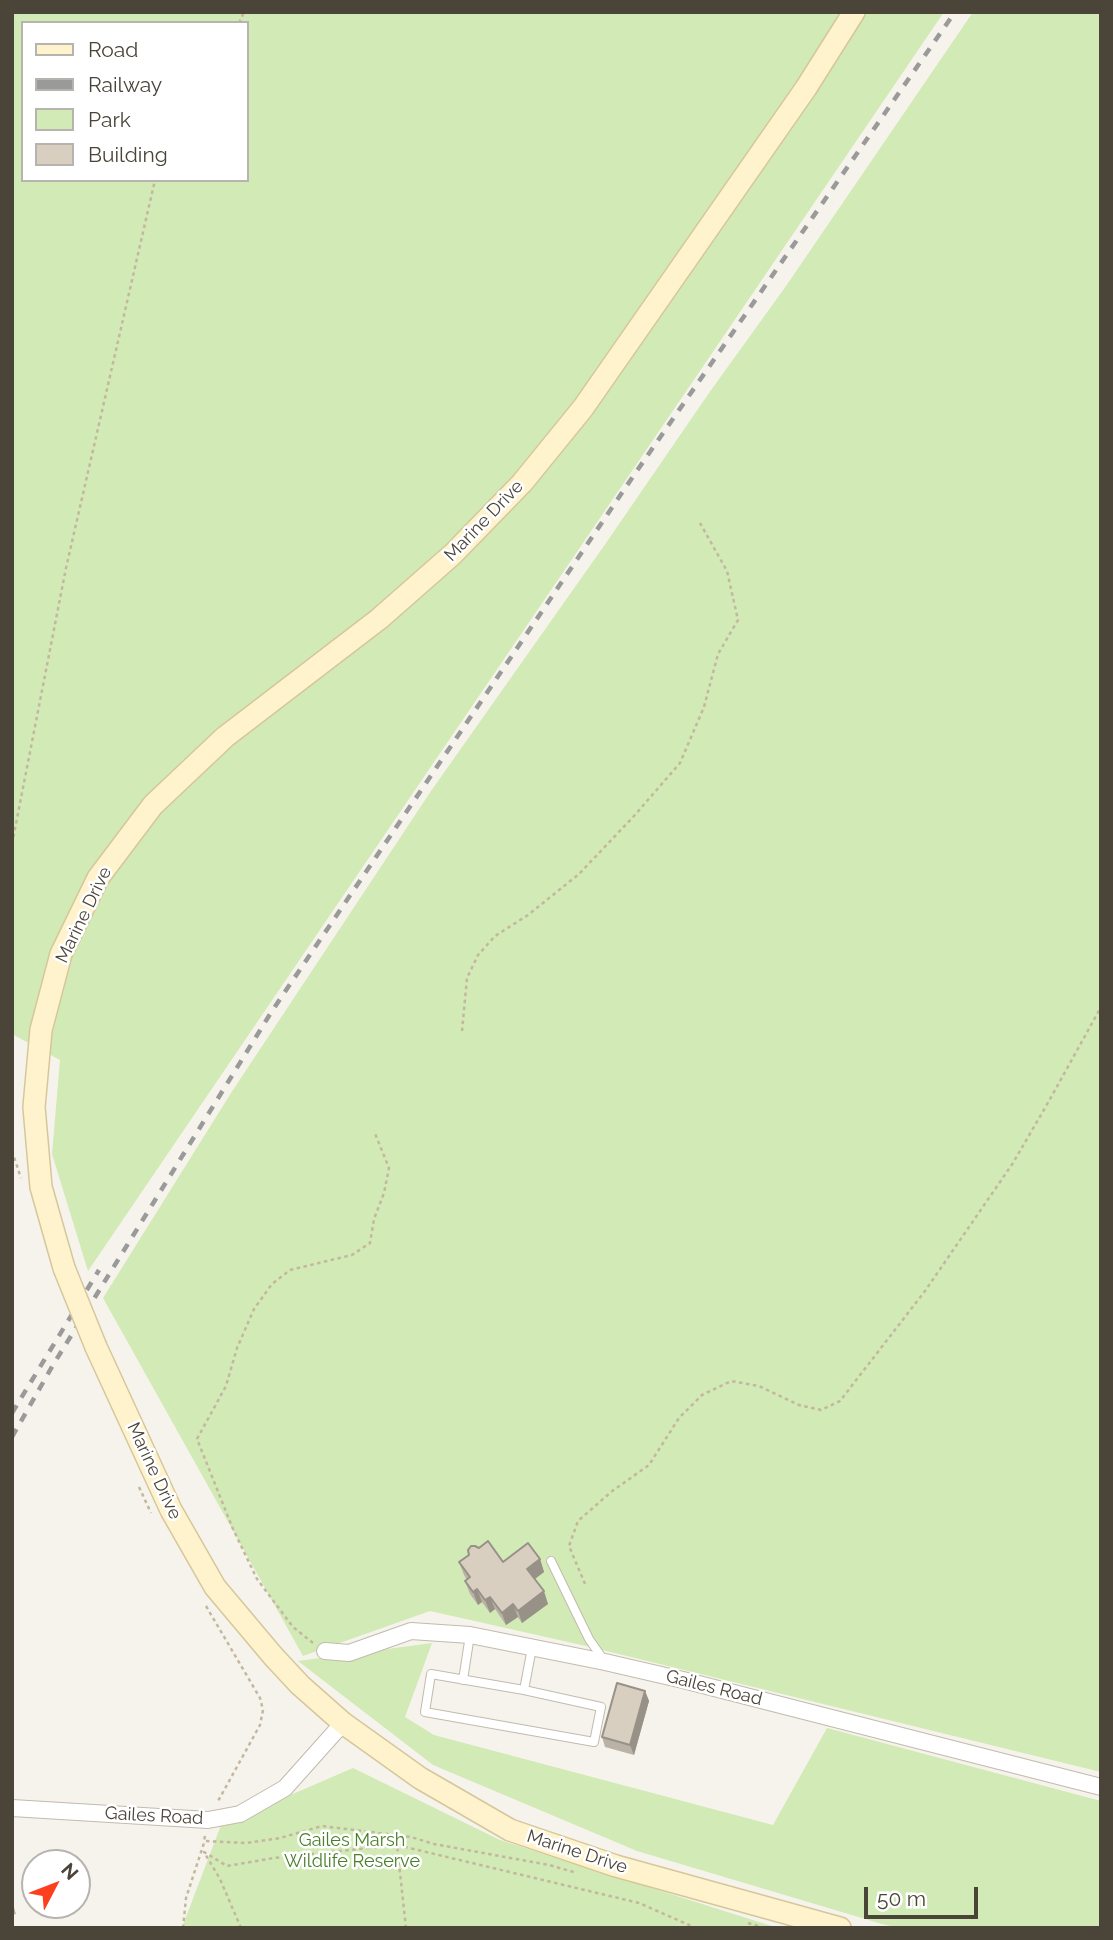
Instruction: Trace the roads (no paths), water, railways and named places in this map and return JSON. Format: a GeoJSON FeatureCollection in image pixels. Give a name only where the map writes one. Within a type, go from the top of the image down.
{"type":"FeatureCollection","features":[{"type":"Feature","properties":{"kind":"street","name":"Marine Drive"},"geometry":{"type":"LineString","coordinates":[[840,1928],[616,1866],[510,1830],[420,1778],[343,1723],[291,1675],[215,1587],[171,1510],[96,1348],[64,1268],[41,1187],[34,1107],[41,1030],[61,954],[98,878],[153,804],[216,746],[379,619],[453,554],[522,482],[583,408],[751,168],[854,12]]}},
{"type":"Feature","properties":{"kind":"street","name":"Gailes Road"},"geometry":{"type":"LineString","coordinates":[[325,1651],[349,1653],[411,1631],[470,1635],[683,1680],[1101,1787]]}},
{"type":"Feature","properties":{"kind":"street","name":"Gailes Road"},"geometry":{"type":"LineString","coordinates":[[12,1808],[208,1820],[240,1814],[285,1788],[343,1723]]}},
{"type":"Feature","properties":{"kind":"lane"},"geometry":{"type":"LineString","coordinates":[[551,1561],[589,1639],[605,1662]]}},
{"type":"Feature","properties":{"kind":"lane"},"geometry":{"type":"LineString","coordinates":[[463,1680],[470,1635]]}},
{"type":"Feature","properties":{"kind":"lane"},"geometry":{"type":"LineString","coordinates":[[524,1690],[532,1648]]}},
{"type":"Feature","properties":{"kind":"lane"},"geometry":{"type":"LineString","coordinates":[[431,1674],[524,1690],[601,1707],[594,1742],[425,1712],[431,1674]]}},
{"type":"Feature","properties":{"kind":"railway"},"geometry":{"type":"LineString","coordinates":[[12,1437],[53,1365],[272,1011],[634,475],[955,12]]}},
{"type":"Feature","properties":{"kind":"railway"},"geometry":{"type":"LineString","coordinates":[[12,1413],[99,1270]]}},
{"type":"Feature","properties":{"kind":"park label","name":"Gailes Marsh Wildlife Reserve"},"geometry":{"type":"Point","coordinates":[352,1851]}}]}
